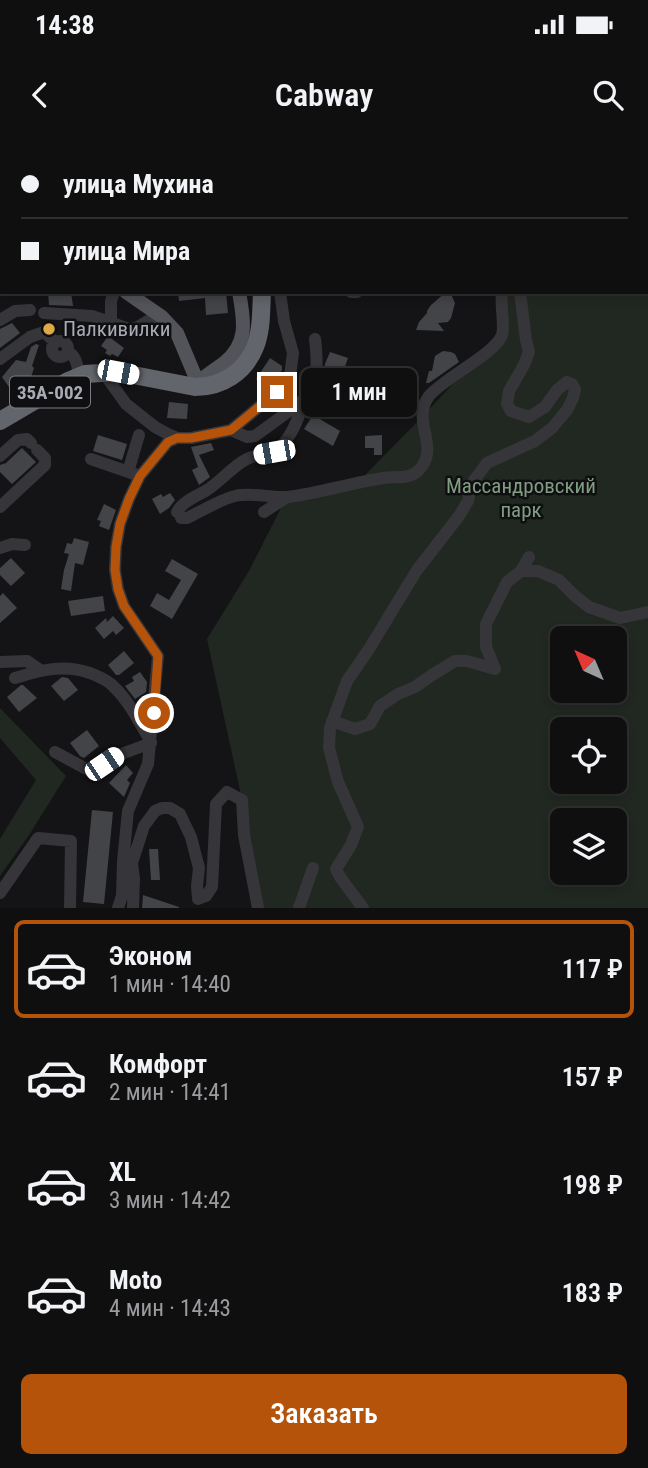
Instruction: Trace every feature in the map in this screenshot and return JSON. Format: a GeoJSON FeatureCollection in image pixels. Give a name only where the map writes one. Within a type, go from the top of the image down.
{"type":"FeatureCollection","features":[{"type":"Feature","properties":{"kind":"highway"},"geometry":{"type":"LineString","coordinates":[[198,383],[209,383],[223,377],[243,356],[252,338],[254,294]]}},
{"type":"Feature","properties":{"kind":"highway","name":"35А-002"},"geometry":{"type":"LineString","coordinates":[[2,414],[85,374],[118,372],[195,387],[207,387],[223,382],[240,369],[256,346],[261,294]]}},
{"type":"Feature","properties":{"kind":"highway","name":"35А-002"},"geometry":{"type":"LineString","coordinates":[[2,414],[66,375],[86,367],[117,366],[198,383]]}},
{"type":"Feature","properties":{"kind":"main road"},"geometry":{"type":"LineString","coordinates":[[129,294],[162,317],[177,332],[198,383],[224,363],[239,346],[244,321],[239,294]]}},
{"type":"Feature","properties":{"kind":"street"},"geometry":{"type":"LineString","coordinates":[[111,322],[113,294]]}},
{"type":"Feature","properties":{"kind":"street"},"geometry":{"type":"LineString","coordinates":[[134,474],[168,442],[177,438],[231,430],[277,392],[290,376],[293,353],[280,294]]}},
{"type":"Feature","properties":{"kind":"street"},"geometry":{"type":"LineString","coordinates":[[296,406],[300,409],[298,418],[284,443],[274,452],[254,455],[243,461],[216,484],[181,506],[179,515],[187,519],[236,495],[287,497],[385,477],[408,477],[416,473],[424,464],[428,453],[428,444],[421,424],[427,398],[443,383],[492,348],[502,335],[502,294]]}},
{"type":"Feature","properties":{"kind":"street"},"geometry":{"type":"LineString","coordinates":[[363,908],[337,869],[358,827],[338,782],[329,748],[330,728],[346,681],[369,649],[417,570],[459,516],[468,500],[472,483],[487,463],[529,444],[552,428],[573,398],[575,389],[567,382],[557,390],[545,407],[530,417],[511,411],[507,404],[509,391],[529,352],[520,294]]}},
{"type":"Feature","properties":{"kind":"street"},"geometry":{"type":"LineString","coordinates":[[0,320],[15,311],[30,310]]}},
{"type":"Feature","properties":{"kind":"street"},"geometry":{"type":"LineString","coordinates":[[44,313],[92,316],[133,329],[162,317]]}},
{"type":"Feature","properties":{"kind":"street"},"geometry":{"type":"LineString","coordinates":[[0,359],[30,337],[44,332],[55,342],[65,342],[78,370]]}},
{"type":"Feature","properties":{"kind":"street"},"geometry":{"type":"LineString","coordinates":[[231,430],[247,437],[255,436],[303,401],[313,387],[318,366],[315,339]]}},
{"type":"Feature","properties":{"kind":"street"},"geometry":{"type":"LineString","coordinates":[[103,372],[138,415],[155,428],[177,438]]}},
{"type":"Feature","properties":{"kind":"street"},"geometry":{"type":"LineString","coordinates":[[118,908],[127,862],[128,811],[148,764],[158,656],[124,606],[115,570],[120,524],[129,499],[139,435]]}},
{"type":"Feature","properties":{"kind":"street"},"geometry":{"type":"LineString","coordinates":[[0,456],[18,440],[27,439],[45,458],[45,465],[0,507]]}},
{"type":"Feature","properties":{"kind":"street"},"geometry":{"type":"LineString","coordinates":[[91,459],[134,474]]}},
{"type":"Feature","properties":{"kind":"street"},"geometry":{"type":"LineString","coordinates":[[264,512],[287,497]]}},
{"type":"Feature","properties":{"kind":"street"},"geometry":{"type":"LineString","coordinates":[[0,548],[12,544],[25,545]]}},
{"type":"Feature","properties":{"kind":"street"},"geometry":{"type":"LineString","coordinates":[[332,721],[355,729],[370,724],[380,706],[455,662],[495,669],[486,647],[486,624],[507,582],[521,571],[529,557]]}},
{"type":"Feature","properties":{"kind":"street"},"geometry":{"type":"LineString","coordinates":[[521,571],[538,571],[559,580],[589,607],[620,618],[648,612]]}},
{"type":"Feature","properties":{"kind":"street"},"geometry":{"type":"LineString","coordinates":[[0,662],[27,661],[40,670]]}},
{"type":"Feature","properties":{"kind":"street"},"geometry":{"type":"LineString","coordinates":[[15,678],[40,670],[70,668],[108,681],[123,698],[151,743]]}},
{"type":"Feature","properties":{"kind":"street"},"geometry":{"type":"LineString","coordinates":[[55,752],[92,772],[116,756],[151,743]]}},
{"type":"Feature","properties":{"kind":"street"},"geometry":{"type":"LineString","coordinates":[[133,908],[134,879],[127,862],[149,817],[162,808],[170,808],[180,814],[191,837],[199,868],[198,900],[206,897],[212,887],[216,804],[228,792],[242,800],[244,835],[258,908]]}},
{"type":"Feature","properties":{"kind":"street"},"geometry":{"type":"LineString","coordinates":[[0,893],[38,838],[71,841],[70,908]]}},
{"type":"Feature","properties":{"kind":"street"},"geometry":{"type":"LineString","coordinates":[[299,908],[313,868]]}},
{"type":"Feature","properties":{"kind":"green space","name":"Массандровский парк"},"geometry":{"type":"Polygon","coordinates":[[[503,294],[648,294],[648,908],[262,908],[245,813],[207,639],[249,571],[288,494],[353,484],[423,416],[504,329],[503,294]]]}},
{"type":"Feature","properties":{"kind":"green space"},"geometry":{"type":"Polygon","coordinates":[[[0,708],[66,776],[0,876],[0,839],[36,780],[0,738],[0,708]]]}},
{"type":"Feature","properties":{"kind":"building"},"geometry":{"type":"Polygon","coordinates":[[[48,294],[71,294],[73,306],[49,305],[48,294]]]}},
{"type":"Feature","properties":{"kind":"building"},"geometry":{"type":"Polygon","coordinates":[[[178,294],[226,294],[228,313],[206,315],[205,298],[179,301],[178,294]]]}},
{"type":"Feature","properties":{"kind":"building"},"geometry":{"type":"Polygon","coordinates":[[[444,294],[451,294],[455,303],[451,318],[448,322],[438,323],[444,331],[416,330],[419,322],[431,305],[444,294]]]}},
{"type":"Feature","properties":{"kind":"building"},"geometry":{"type":"Polygon","coordinates":[[[12,323],[20,333],[0,348],[0,329],[12,323]]]}},
{"type":"Feature","properties":{"kind":"building"},"geometry":{"type":"Polygon","coordinates":[[[108,336],[124,348],[118,357],[105,353],[107,350],[101,346],[108,336]]]}},
{"type":"Feature","properties":{"kind":"building"},"geometry":{"type":"Polygon","coordinates":[[[39,345],[31,377],[9,387],[2,377],[16,360],[26,362],[31,347],[39,345]]]}},
{"type":"Feature","properties":{"kind":"building"},"geometry":{"type":"Polygon","coordinates":[[[443,351],[455,354],[459,362],[426,383],[435,356],[443,351]]]}},
{"type":"Feature","properties":{"kind":"building"},"geometry":{"type":"Polygon","coordinates":[[[330,352],[348,358],[341,378],[346,380],[342,392],[337,390],[333,399],[318,394],[330,352]]]}},
{"type":"Feature","properties":{"kind":"building"},"geometry":{"type":"Polygon","coordinates":[[[270,358],[282,366],[282,370],[269,387],[256,379],[270,358]]]}},
{"type":"Feature","properties":{"kind":"building"},"geometry":{"type":"Polygon","coordinates":[[[402,387],[417,394],[408,413],[394,407],[402,387]]]}},
{"type":"Feature","properties":{"kind":"building"},"geometry":{"type":"Polygon","coordinates":[[[169,402],[188,404],[187,419],[167,418],[169,402]]]}},
{"type":"Feature","properties":{"kind":"building"},"geometry":{"type":"Polygon","coordinates":[[[313,415],[340,431],[333,446],[304,429],[313,415]]]}},
{"type":"Feature","properties":{"kind":"building"},"geometry":{"type":"Polygon","coordinates":[[[98,435],[127,444],[122,460],[93,451],[98,435]]]}},
{"type":"Feature","properties":{"kind":"building"},"geometry":{"type":"Polygon","coordinates":[[[382,435],[382,455],[374,455],[374,448],[365,448],[365,436],[382,435]]]}},
{"type":"Feature","properties":{"kind":"building"},"geometry":{"type":"Polygon","coordinates":[[[211,443],[214,450],[199,455],[210,477],[199,485],[192,470],[198,467],[191,447],[211,443]]]}},
{"type":"Feature","properties":{"kind":"building"},"geometry":{"type":"Polygon","coordinates":[[[22,448],[36,462],[12,484],[0,472],[0,465],[22,448]]]}},
{"type":"Feature","properties":{"kind":"building"},"geometry":{"type":"Polygon","coordinates":[[[170,493],[175,500],[160,514],[152,499],[170,493]]]}},
{"type":"Feature","properties":{"kind":"building"},"geometry":{"type":"Polygon","coordinates":[[[104,504],[116,510],[109,530],[99,526],[101,521],[97,520],[104,504]]]}},
{"type":"Feature","properties":{"kind":"building"},"geometry":{"type":"Polygon","coordinates":[[[74,538],[89,542],[83,565],[75,563],[71,591],[61,589],[69,554],[64,553],[67,543],[72,544],[74,538]]]}},
{"type":"Feature","properties":{"kind":"building"},"geometry":{"type":"Polygon","coordinates":[[[11,558],[25,573],[11,586],[0,575],[0,568],[11,558]]]}},
{"type":"Feature","properties":{"kind":"building"},"geometry":{"type":"Polygon","coordinates":[[[172,559],[198,574],[172,619],[150,606],[157,593],[169,600],[181,580],[165,571],[172,559]]]}},
{"type":"Feature","properties":{"kind":"building"},"geometry":{"type":"Polygon","coordinates":[[[3,593],[17,608],[0,623],[0,596],[3,593]]]}},
{"type":"Feature","properties":{"kind":"building"},"geometry":{"type":"Polygon","coordinates":[[[103,596],[105,611],[71,616],[68,601],[103,596]]]}},
{"type":"Feature","properties":{"kind":"building"},"geometry":{"type":"Polygon","coordinates":[[[113,616],[124,628],[116,635],[113,631],[104,639],[95,628],[106,618],[107,622],[113,616]]]}},
{"type":"Feature","properties":{"kind":"building"},"geometry":{"type":"Polygon","coordinates":[[[124,651],[134,663],[116,675],[108,665],[124,651]]]}},
{"type":"Feature","properties":{"kind":"building"},"geometry":{"type":"Polygon","coordinates":[[[140,672],[147,682],[146,692],[135,699],[125,686],[134,681],[132,677],[140,672]]]}},
{"type":"Feature","properties":{"kind":"building"},"geometry":{"type":"Polygon","coordinates":[[[62,677],[68,678],[78,690],[64,701],[51,686],[62,677]]]}},
{"type":"Feature","properties":{"kind":"building"},"geometry":{"type":"Polygon","coordinates":[[[21,685],[37,698],[19,712],[7,697],[21,685]]]}},
{"type":"Feature","properties":{"kind":"building"},"geometry":{"type":"Polygon","coordinates":[[[87,730],[99,746],[84,758],[70,743],[87,730]]]}},
{"type":"Feature","properties":{"kind":"building"},"geometry":{"type":"Polygon","coordinates":[[[126,765],[133,773],[127,780],[130,783],[124,797],[109,783],[126,765]]]}},
{"type":"Feature","properties":{"kind":"building"},"geometry":{"type":"Polygon","coordinates":[[[92,810],[113,812],[104,904],[83,902],[92,810]]]}},
{"type":"Feature","properties":{"kind":"building"},"geometry":{"type":"Polygon","coordinates":[[[149,849],[158,849],[160,880],[151,880],[149,849]]]}},
{"type":"Feature","properties":{"kind":"building"},"geometry":{"type":"Polygon","coordinates":[[[143,895],[179,907],[179,908],[142,908],[143,895]]]}},
{"type":"Feature","properties":{"kind":"place","name":"Палкивилки"},"geometry":{"type":"Point","coordinates":[49,329]}},
{"type":"Feature","properties":{"kind":"route"},"geometry":{"type":"LineString","coordinates":[[154,713],[158,656],[124,606],[115,570],[120,524],[129,499],[140,476],[168,442],[177,438],[231,430],[277,392]]}}]}
